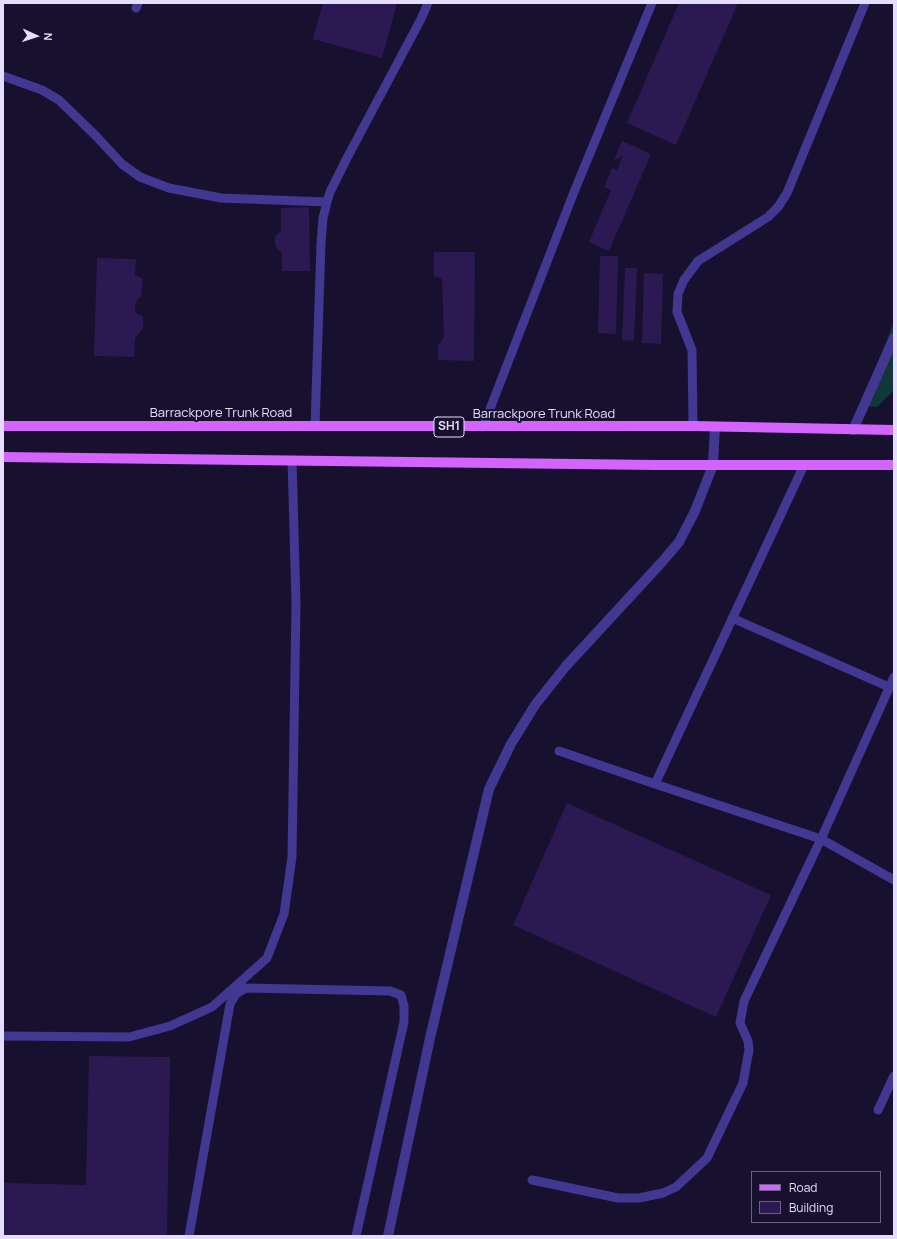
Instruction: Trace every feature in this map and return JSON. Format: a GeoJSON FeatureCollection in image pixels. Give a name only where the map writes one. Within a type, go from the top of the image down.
{"type":"FeatureCollection","features":[{"type":"Feature","properties":{"kind":"main road","name":"Barrackpore Trunk Road"},"geometry":{"type":"LineString","coordinates":[[3,426],[693,426],[894,430]]}},
{"type":"Feature","properties":{"kind":"main road"},"geometry":{"type":"LineString","coordinates":[[3,457],[712,465],[894,465]]}},
{"type":"Feature","properties":{"kind":"street"},"geometry":{"type":"LineString","coordinates":[[854,430],[894,338]]}},
{"type":"Feature","properties":{"kind":"street"},"geometry":{"type":"LineString","coordinates":[[388,1236],[432,1031],[489,789],[511,744],[535,705],[566,666],[662,562],[678,542],[696,511],[712,465],[715,427]]}},
{"type":"Feature","properties":{"kind":"lane"},"geometry":{"type":"LineString","coordinates":[[315,426],[321,242],[323,218],[327,202],[330,192],[346,158],[428,3]]}},
{"type":"Feature","properties":{"kind":"lane"},"geometry":{"type":"LineString","coordinates":[[483,427],[574,192],[652,3]]}},
{"type":"Feature","properties":{"kind":"lane"},"geometry":{"type":"LineString","coordinates":[[693,426],[692,350],[677,312],[678,294],[684,280],[698,261],[768,217],[778,207],[787,193],[865,3]]}},
{"type":"Feature","properties":{"kind":"lane"},"geometry":{"type":"LineString","coordinates":[[3,76],[42,90],[59,100],[122,164],[140,177],[169,188],[221,198],[327,202]]}},
{"type":"Feature","properties":{"kind":"lane"},"geometry":{"type":"LineString","coordinates":[[3,1036],[129,1037],[170,1026],[212,1007],[267,958],[284,914],[292,857],[296,604],[292,460]]}},
{"type":"Feature","properties":{"kind":"lane"},"geometry":{"type":"LineString","coordinates":[[655,784],[804,465]]}},
{"type":"Feature","properties":{"kind":"lane"},"geometry":{"type":"LineString","coordinates":[[732,618],[889,687]]}},
{"type":"Feature","properties":{"kind":"lane"},"geometry":{"type":"LineString","coordinates":[[532,1180],[618,1198],[639,1198],[663,1193],[676,1187],[692,1174],[706,1158],[742,1083],[747,1064],[748,1045],[740,1023],[744,1001],[821,839],[894,677]]}},
{"type":"Feature","properties":{"kind":"lane"},"geometry":{"type":"LineString","coordinates":[[559,751],[821,839],[894,880]]}},
{"type":"Feature","properties":{"kind":"lane"},"geometry":{"type":"LineString","coordinates":[[189,1236],[230,1004],[236,994],[246,988],[390,991],[401,995],[404,1006],[404,1022],[356,1236]]}},
{"type":"Feature","properties":{"kind":"lane"},"geometry":{"type":"LineString","coordinates":[[878,1110],[894,1076]]}},
{"type":"Feature","properties":{"kind":"green space"},"geometry":{"type":"Polygon","coordinates":[[[894,322],[894,390],[877,407],[864,406],[863,400],[894,322]]]}},
{"type":"Feature","properties":{"kind":"building"},"geometry":{"type":"Polygon","coordinates":[[[323,3],[397,3],[382,58],[313,39],[323,3]]]}},
{"type":"Feature","properties":{"kind":"building"},"geometry":{"type":"Polygon","coordinates":[[[679,3],[738,3],[676,145],[627,123],[679,3]]]}},
{"type":"Feature","properties":{"kind":"building"},"geometry":{"type":"Polygon","coordinates":[[[622,141],[651,154],[609,251],[589,242],[611,190],[604,187],[612,168],[617,170],[623,156],[614,160],[622,141]]]}},
{"type":"Feature","properties":{"kind":"building"},"geometry":{"type":"Polygon","coordinates":[[[309,207],[310,271],[282,271],[282,253],[276,248],[275,243],[275,237],[281,230],[281,208],[309,207]]]}},
{"type":"Feature","properties":{"kind":"building"},"geometry":{"type":"Polygon","coordinates":[[[434,252],[475,252],[474,361],[438,360],[438,346],[444,337],[442,279],[434,276],[434,252]]]}},
{"type":"Feature","properties":{"kind":"building"},"geometry":{"type":"Polygon","coordinates":[[[600,256],[618,256],[616,334],[598,333],[600,256]]]}},
{"type":"Feature","properties":{"kind":"building"},"geometry":{"type":"Polygon","coordinates":[[[97,258],[136,259],[135,275],[143,279],[141,296],[136,301],[135,312],[143,317],[143,328],[135,338],[134,357],[94,356],[97,258]]]}},
{"type":"Feature","properties":{"kind":"building"},"geometry":{"type":"Polygon","coordinates":[[[625,268],[637,268],[634,341],[622,340],[625,268]]]}},
{"type":"Feature","properties":{"kind":"building"},"geometry":{"type":"Polygon","coordinates":[[[644,273],[663,274],[661,344],[642,343],[644,273]]]}},
{"type":"Feature","properties":{"kind":"building"},"geometry":{"type":"Polygon","coordinates":[[[567,803],[771,895],[716,1017],[513,925],[567,803]]]}},
{"type":"Feature","properties":{"kind":"building"},"geometry":{"type":"Polygon","coordinates":[[[89,1056],[170,1057],[167,1236],[3,1236],[3,1183],[86,1185],[89,1056]]]}}]}
